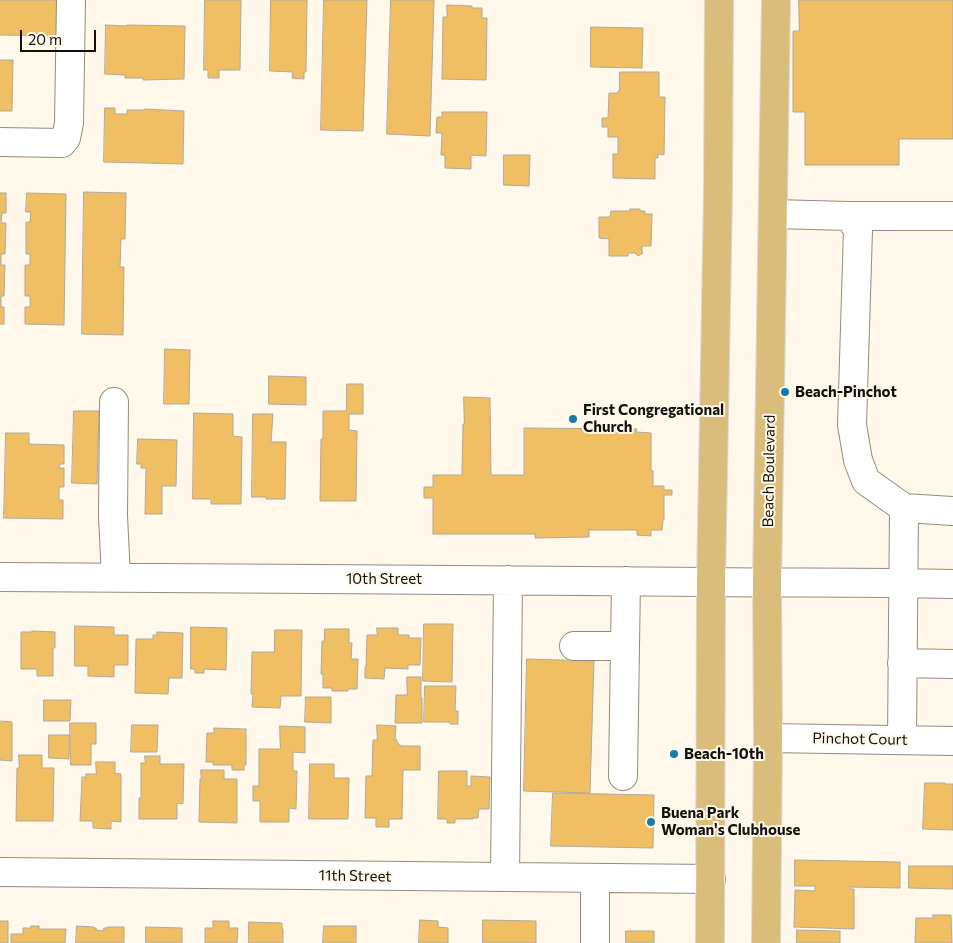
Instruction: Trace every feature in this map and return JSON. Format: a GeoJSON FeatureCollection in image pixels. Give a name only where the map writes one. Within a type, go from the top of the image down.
{"type":"FeatureCollection","features":[{"type":"Feature","properties":{"kind":"main road"},"geometry":{"type":"LineString","coordinates":[[710,943],[711,582],[718,205],[719,0]]}},
{"type":"Feature","properties":{"kind":"main road","name":"Beach Boulevard"},"geometry":{"type":"LineString","coordinates":[[766,943],[767,583],[776,0]]}},
{"type":"Feature","properties":{"kind":"street"},"geometry":{"type":"LineString","coordinates":[[0,142],[62,143],[66,138],[69,122],[71,0]]}},
{"type":"Feature","properties":{"kind":"street"},"geometry":{"type":"LineString","coordinates":[[773,214],[953,216]]}},
{"type":"Feature","properties":{"kind":"street"},"geometry":{"type":"LineString","coordinates":[[849,216],[858,230],[852,425],[858,460],[866,482],[904,508],[953,511]]}},
{"type":"Feature","properties":{"kind":"street"},"geometry":{"type":"LineString","coordinates":[[114,402],[113,516],[116,577]]}},
{"type":"Feature","properties":{"kind":"street"},"geometry":{"type":"LineString","coordinates":[[902,740],[904,508]]}},
{"type":"Feature","properties":{"kind":"street","name":"10th Street"},"geometry":{"type":"LineString","coordinates":[[0,577],[767,583],[903,582],[953,584]]}},
{"type":"Feature","properties":{"kind":"street"},"geometry":{"type":"LineString","coordinates":[[505,877],[508,580]]}},
{"type":"Feature","properties":{"kind":"street"},"geometry":{"type":"LineString","coordinates":[[623,776],[626,581]]}},
{"type":"Feature","properties":{"kind":"street"},"geometry":{"type":"LineString","coordinates":[[574,646],[625,646]]}},
{"type":"Feature","properties":{"kind":"street"},"geometry":{"type":"LineString","coordinates":[[902,663],[953,664]]}},
{"type":"Feature","properties":{"kind":"street","name":"Pinchot Court"},"geometry":{"type":"LineString","coordinates":[[768,738],[953,741]]}},
{"type":"Feature","properties":{"kind":"street","name":"11th Street"},"geometry":{"type":"LineString","coordinates":[[0,872],[710,880]]}},
{"type":"Feature","properties":{"kind":"street"},"geometry":{"type":"LineString","coordinates":[[595,878],[595,943]]}},
{"type":"Feature","properties":{"kind":"building"},"geometry":{"type":"Polygon","coordinates":[[[0,0],[63,0],[62,36],[0,35],[0,0]]]}},
{"type":"Feature","properties":{"kind":"building"},"geometry":{"type":"Polygon","coordinates":[[[205,0],[241,0],[240,70],[219,70],[219,78],[208,78],[208,70],[204,70],[205,0]]]}},
{"type":"Feature","properties":{"kind":"building"},"geometry":{"type":"Polygon","coordinates":[[[271,0],[307,0],[306,72],[304,72],[304,79],[292,78],[293,72],[270,71],[271,0]]]}},
{"type":"Feature","properties":{"kind":"building"},"geometry":{"type":"Polygon","coordinates":[[[324,0],[367,0],[363,131],[321,130],[324,0]]]}},
{"type":"Feature","properties":{"kind":"building"},"geometry":{"type":"Polygon","coordinates":[[[391,0],[434,0],[430,136],[387,134],[391,0]]]}},
{"type":"Feature","properties":{"kind":"building"},"geometry":{"type":"Polygon","coordinates":[[[799,0],[953,0],[953,139],[899,139],[899,165],[805,165],[805,112],[793,112],[793,31],[799,31],[799,0]]]}},
{"type":"Feature","properties":{"kind":"building"},"geometry":{"type":"Polygon","coordinates":[[[447,5],[482,8],[482,18],[487,18],[486,80],[442,79],[443,17],[447,17],[447,5]]]}},
{"type":"Feature","properties":{"kind":"building"},"geometry":{"type":"Polygon","coordinates":[[[106,25],[185,26],[184,79],[143,80],[143,78],[125,78],[125,75],[105,74],[106,25]]]}},
{"type":"Feature","properties":{"kind":"building"},"geometry":{"type":"Polygon","coordinates":[[[591,27],[643,28],[642,68],[591,67],[591,27]]]}},
{"type":"Feature","properties":{"kind":"building"},"geometry":{"type":"Polygon","coordinates":[[[0,60],[13,60],[12,111],[0,111],[0,60]]]}},
{"type":"Feature","properties":{"kind":"building"},"geometry":{"type":"Polygon","coordinates":[[[620,72],[659,72],[659,97],[665,97],[664,155],[658,154],[658,158],[655,158],[655,179],[613,178],[613,154],[618,154],[618,137],[608,137],[608,127],[602,127],[602,118],[608,118],[609,93],[618,93],[619,91],[620,72]]]}},
{"type":"Feature","properties":{"kind":"building"},"geometry":{"type":"Polygon","coordinates":[[[105,108],[115,108],[115,114],[127,114],[127,110],[144,109],[184,111],[183,164],[104,162],[105,108]]]}},
{"type":"Feature","properties":{"kind":"building"},"geometry":{"type":"Polygon","coordinates":[[[442,112],[487,112],[486,156],[471,155],[471,169],[445,168],[445,155],[441,155],[442,133],[436,133],[437,117],[442,117],[442,112]]]}},
{"type":"Feature","properties":{"kind":"building"},"geometry":{"type":"Polygon","coordinates":[[[504,155],[530,155],[529,186],[504,185],[504,155]]]}},
{"type":"Feature","properties":{"kind":"building"},"geometry":{"type":"Polygon","coordinates":[[[84,192],[126,193],[125,239],[121,239],[120,267],[124,267],[123,335],[82,334],[84,192]]]}},
{"type":"Feature","properties":{"kind":"building"},"geometry":{"type":"Polygon","coordinates":[[[0,193],[6,193],[6,213],[2,213],[1,223],[6,223],[5,254],[1,254],[1,265],[5,265],[4,296],[1,296],[1,307],[4,307],[4,324],[0,324],[0,193]]]}},
{"type":"Feature","properties":{"kind":"building"},"geometry":{"type":"Polygon","coordinates":[[[27,193],[66,194],[64,325],[25,324],[25,307],[30,307],[30,296],[25,296],[25,265],[30,265],[30,254],[26,254],[26,222],[30,222],[31,212],[26,212],[27,193]]]}},
{"type":"Feature","properties":{"kind":"building"},"geometry":{"type":"Polygon","coordinates":[[[630,209],[640,209],[640,211],[645,211],[645,214],[652,214],[651,246],[642,246],[643,253],[638,256],[635,253],[628,253],[628,256],[609,256],[609,239],[599,238],[599,217],[610,217],[611,211],[630,211],[630,209]]]}},
{"type":"Feature","properties":{"kind":"building"},"geometry":{"type":"Polygon","coordinates":[[[165,349],[190,350],[189,404],[164,404],[165,349]]]}},
{"type":"Feature","properties":{"kind":"building"},"geometry":{"type":"Polygon","coordinates":[[[269,376],[306,377],[306,405],[269,404],[269,376]]]}},
{"type":"Feature","properties":{"kind":"building"},"geometry":{"type":"Polygon","coordinates":[[[347,384],[363,384],[363,414],[349,414],[349,430],[357,431],[356,501],[320,501],[323,411],[346,411],[347,384]]]}},
{"type":"Feature","properties":{"kind":"building"},"geometry":{"type":"Polygon","coordinates":[[[464,397],[490,398],[491,475],[524,475],[524,428],[637,429],[636,432],[651,433],[653,486],[664,486],[664,490],[672,490],[672,495],[664,495],[662,530],[651,530],[651,536],[637,535],[637,530],[589,530],[589,537],[535,538],[535,534],[433,534],[433,498],[424,498],[424,487],[433,487],[433,475],[462,475],[464,397]]]}},
{"type":"Feature","properties":{"kind":"building"},"geometry":{"type":"Polygon","coordinates":[[[74,411],[99,411],[97,484],[72,483],[74,411]]]}},
{"type":"Feature","properties":{"kind":"building"},"geometry":{"type":"Polygon","coordinates":[[[194,413],[233,414],[233,436],[242,437],[241,504],[211,504],[211,499],[193,499],[194,413]]]}},
{"type":"Feature","properties":{"kind":"building"},"geometry":{"type":"Polygon","coordinates":[[[253,414],[273,414],[271,442],[286,442],[285,499],[252,497],[253,414]]]}},
{"type":"Feature","properties":{"kind":"building"},"geometry":{"type":"Polygon","coordinates":[[[6,433],[29,433],[29,444],[64,445],[64,464],[60,464],[59,468],[64,468],[64,487],[59,487],[59,500],[63,500],[63,519],[4,518],[6,433]]]}},
{"type":"Feature","properties":{"kind":"building"},"geometry":{"type":"Polygon","coordinates":[[[138,439],[177,440],[176,486],[162,486],[162,514],[145,514],[146,468],[141,468],[141,464],[137,464],[138,439]]]}},
{"type":"Feature","properties":{"kind":"building"},"geometry":{"type":"Polygon","coordinates":[[[424,624],[453,624],[452,682],[423,681],[424,624]]]}},
{"type":"Feature","properties":{"kind":"building"},"geometry":{"type":"Polygon","coordinates":[[[75,626],[114,627],[114,635],[128,635],[128,665],[114,665],[114,677],[88,676],[88,666],[75,666],[75,626]]]}},
{"type":"Feature","properties":{"kind":"building"},"geometry":{"type":"Polygon","coordinates":[[[191,627],[227,628],[226,670],[204,669],[204,673],[195,673],[195,669],[191,669],[191,627]]]}},
{"type":"Feature","properties":{"kind":"building"},"geometry":{"type":"Polygon","coordinates":[[[377,628],[398,628],[398,635],[409,635],[409,638],[421,638],[420,665],[408,665],[408,669],[385,668],[384,679],[365,678],[367,635],[377,635],[377,628]]]}},
{"type":"Feature","properties":{"kind":"building"},"geometry":{"type":"Polygon","coordinates":[[[325,629],[349,629],[349,643],[352,643],[351,659],[358,659],[357,689],[332,691],[332,688],[323,688],[323,674],[321,674],[322,641],[324,641],[325,629]]]}},
{"type":"Feature","properties":{"kind":"building"},"geometry":{"type":"Polygon","coordinates":[[[275,630],[302,630],[301,696],[281,696],[280,708],[252,707],[252,652],[274,652],[275,630]]]}},
{"type":"Feature","properties":{"kind":"building"},"geometry":{"type":"Polygon","coordinates":[[[21,632],[55,632],[53,676],[37,676],[37,669],[21,669],[21,632]]]}},
{"type":"Feature","properties":{"kind":"building"},"geometry":{"type":"Polygon","coordinates":[[[157,632],[183,633],[182,678],[169,678],[168,694],[135,693],[136,639],[153,639],[153,635],[157,635],[157,632]]]}},
{"type":"Feature","properties":{"kind":"building"},"geometry":{"type":"Polygon","coordinates":[[[527,659],[594,661],[590,793],[524,791],[527,659]]]}},
{"type":"Feature","properties":{"kind":"building"},"geometry":{"type":"Polygon","coordinates":[[[407,677],[421,677],[422,723],[395,723],[396,695],[407,695],[407,677]]]}},
{"type":"Feature","properties":{"kind":"building"},"geometry":{"type":"Polygon","coordinates":[[[425,686],[456,686],[455,711],[458,711],[458,724],[450,724],[450,722],[424,722],[425,686]]]}},
{"type":"Feature","properties":{"kind":"building"},"geometry":{"type":"Polygon","coordinates":[[[306,697],[331,697],[331,723],[305,722],[306,697]]]}},
{"type":"Feature","properties":{"kind":"building"},"geometry":{"type":"Polygon","coordinates":[[[44,700],[71,700],[70,721],[44,721],[44,700]]]}},
{"type":"Feature","properties":{"kind":"building"},"geometry":{"type":"Polygon","coordinates":[[[0,721],[12,722],[12,761],[0,760],[0,721]]]}},
{"type":"Feature","properties":{"kind":"building"},"geometry":{"type":"Polygon","coordinates":[[[70,723],[96,723],[96,744],[91,744],[91,765],[71,765],[70,723]]]}},
{"type":"Feature","properties":{"kind":"building"},"geometry":{"type":"Polygon","coordinates":[[[132,725],[158,725],[157,752],[131,752],[132,725]]]}},
{"type":"Feature","properties":{"kind":"building"},"geometry":{"type":"Polygon","coordinates":[[[377,725],[396,726],[395,740],[401,746],[420,746],[420,770],[403,770],[402,819],[389,819],[389,827],[376,827],[376,818],[365,818],[366,776],[372,776],[373,740],[377,740],[377,725]]]}},
{"type":"Feature","properties":{"kind":"building"},"geometry":{"type":"Polygon","coordinates":[[[280,726],[305,727],[305,753],[293,752],[293,771],[297,771],[296,809],[289,808],[289,822],[260,822],[260,801],[253,801],[253,786],[259,786],[259,749],[280,749],[280,726]]]}},
{"type":"Feature","properties":{"kind":"building"},"geometry":{"type":"Polygon","coordinates":[[[214,728],[246,729],[246,765],[244,765],[244,770],[232,770],[232,765],[213,765],[213,762],[206,762],[207,733],[214,733],[214,728]]]}},
{"type":"Feature","properties":{"kind":"building"},"geometry":{"type":"Polygon","coordinates":[[[49,735],[70,735],[69,759],[49,758],[49,735]]]}},
{"type":"Feature","properties":{"kind":"building"},"geometry":{"type":"Polygon","coordinates":[[[19,755],[42,755],[42,768],[54,768],[53,821],[16,821],[19,755]]]}},
{"type":"Feature","properties":{"kind":"building"},"geometry":{"type":"Polygon","coordinates":[[[145,756],[160,756],[160,764],[184,764],[183,804],[177,803],[177,819],[139,819],[141,763],[145,763],[145,756]]]}},
{"type":"Feature","properties":{"kind":"building"},"geometry":{"type":"Polygon","coordinates":[[[96,762],[115,762],[115,773],[121,774],[121,822],[111,821],[111,829],[93,828],[93,821],[80,821],[82,777],[86,777],[86,774],[96,774],[96,762]]]}},
{"type":"Feature","properties":{"kind":"building"},"geometry":{"type":"Polygon","coordinates":[[[310,764],[334,764],[334,778],[349,778],[348,819],[309,819],[310,764]]]}},
{"type":"Feature","properties":{"kind":"building"},"geometry":{"type":"Polygon","coordinates":[[[201,770],[224,770],[224,779],[237,779],[237,823],[199,822],[201,770]]]}},
{"type":"Feature","properties":{"kind":"building"},"geometry":{"type":"Polygon","coordinates":[[[439,771],[467,771],[467,786],[471,786],[471,776],[490,777],[489,809],[479,809],[478,818],[455,819],[455,823],[447,823],[447,819],[438,819],[439,771]]]}},
{"type":"Feature","properties":{"kind":"building"},"geometry":{"type":"Polygon","coordinates":[[[925,783],[953,784],[953,830],[923,829],[925,783]]]}},
{"type":"Feature","properties":{"kind":"building"},"geometry":{"type":"Polygon","coordinates":[[[553,793],[654,795],[653,848],[551,846],[553,793]]]}},
{"type":"Feature","properties":{"kind":"building"},"geometry":{"type":"Polygon","coordinates":[[[795,860],[900,862],[900,888],[850,887],[850,889],[854,889],[854,929],[794,927],[795,890],[815,891],[815,886],[795,886],[795,860]]]}},
{"type":"Feature","properties":{"kind":"building"},"geometry":{"type":"Polygon","coordinates":[[[909,866],[953,866],[953,889],[909,888],[909,866]]]}},
{"type":"Feature","properties":{"kind":"building"},"geometry":{"type":"Polygon","coordinates":[[[933,915],[951,915],[952,943],[915,943],[916,918],[933,918],[933,915]]]}},
{"type":"Feature","properties":{"kind":"building"},"geometry":{"type":"Polygon","coordinates":[[[420,920],[438,921],[438,927],[448,928],[448,943],[419,943],[420,920]]]}},
{"type":"Feature","properties":{"kind":"building"},"geometry":{"type":"Polygon","coordinates":[[[483,920],[536,921],[536,943],[483,943],[483,920]]]}},
{"type":"Feature","properties":{"kind":"building"},"geometry":{"type":"Polygon","coordinates":[[[0,921],[8,921],[8,943],[0,943],[0,921]]]}},
{"type":"Feature","properties":{"kind":"building"},"geometry":{"type":"Polygon","coordinates":[[[213,921],[229,921],[229,928],[238,928],[237,943],[205,943],[205,928],[213,928],[213,921]]]}},
{"type":"Feature","properties":{"kind":"building"},"geometry":{"type":"Polygon","coordinates":[[[249,922],[282,923],[283,943],[249,943],[249,922]]]}},
{"type":"Feature","properties":{"kind":"building"},"geometry":{"type":"Polygon","coordinates":[[[31,926],[39,926],[39,929],[66,929],[65,943],[11,943],[11,934],[23,934],[23,928],[31,928],[31,926]]]}},
{"type":"Feature","properties":{"kind":"building"},"geometry":{"type":"Polygon","coordinates":[[[77,926],[94,927],[96,930],[103,931],[107,927],[124,927],[124,943],[76,943],[77,926]]]}},
{"type":"Feature","properties":{"kind":"building"},"geometry":{"type":"Polygon","coordinates":[[[324,926],[356,926],[356,943],[323,943],[324,926]]]}},
{"type":"Feature","properties":{"kind":"building"},"geometry":{"type":"Polygon","coordinates":[[[146,927],[182,928],[182,943],[146,943],[146,927]]]}},
{"type":"Feature","properties":{"kind":"building"},"geometry":{"type":"Polygon","coordinates":[[[797,930],[840,931],[840,943],[797,943],[797,930]]]}},
{"type":"Feature","properties":{"kind":"building"},"geometry":{"type":"Polygon","coordinates":[[[626,931],[654,931],[654,943],[626,943],[626,931]]]}},
{"type":"Feature","properties":{"kind":"place","name":"Beach-Pinchot"},"geometry":{"type":"Point","coordinates":[785,392]}},
{"type":"Feature","properties":{"kind":"place","name":"First Congregational Church"},"geometry":{"type":"Point","coordinates":[573,419]}},
{"type":"Feature","properties":{"kind":"place","name":"Beach-10th"},"geometry":{"type":"Point","coordinates":[674,754]}},
{"type":"Feature","properties":{"kind":"place","name":"Buena Park Woman's Clubhouse"},"geometry":{"type":"Point","coordinates":[651,822]}}]}
